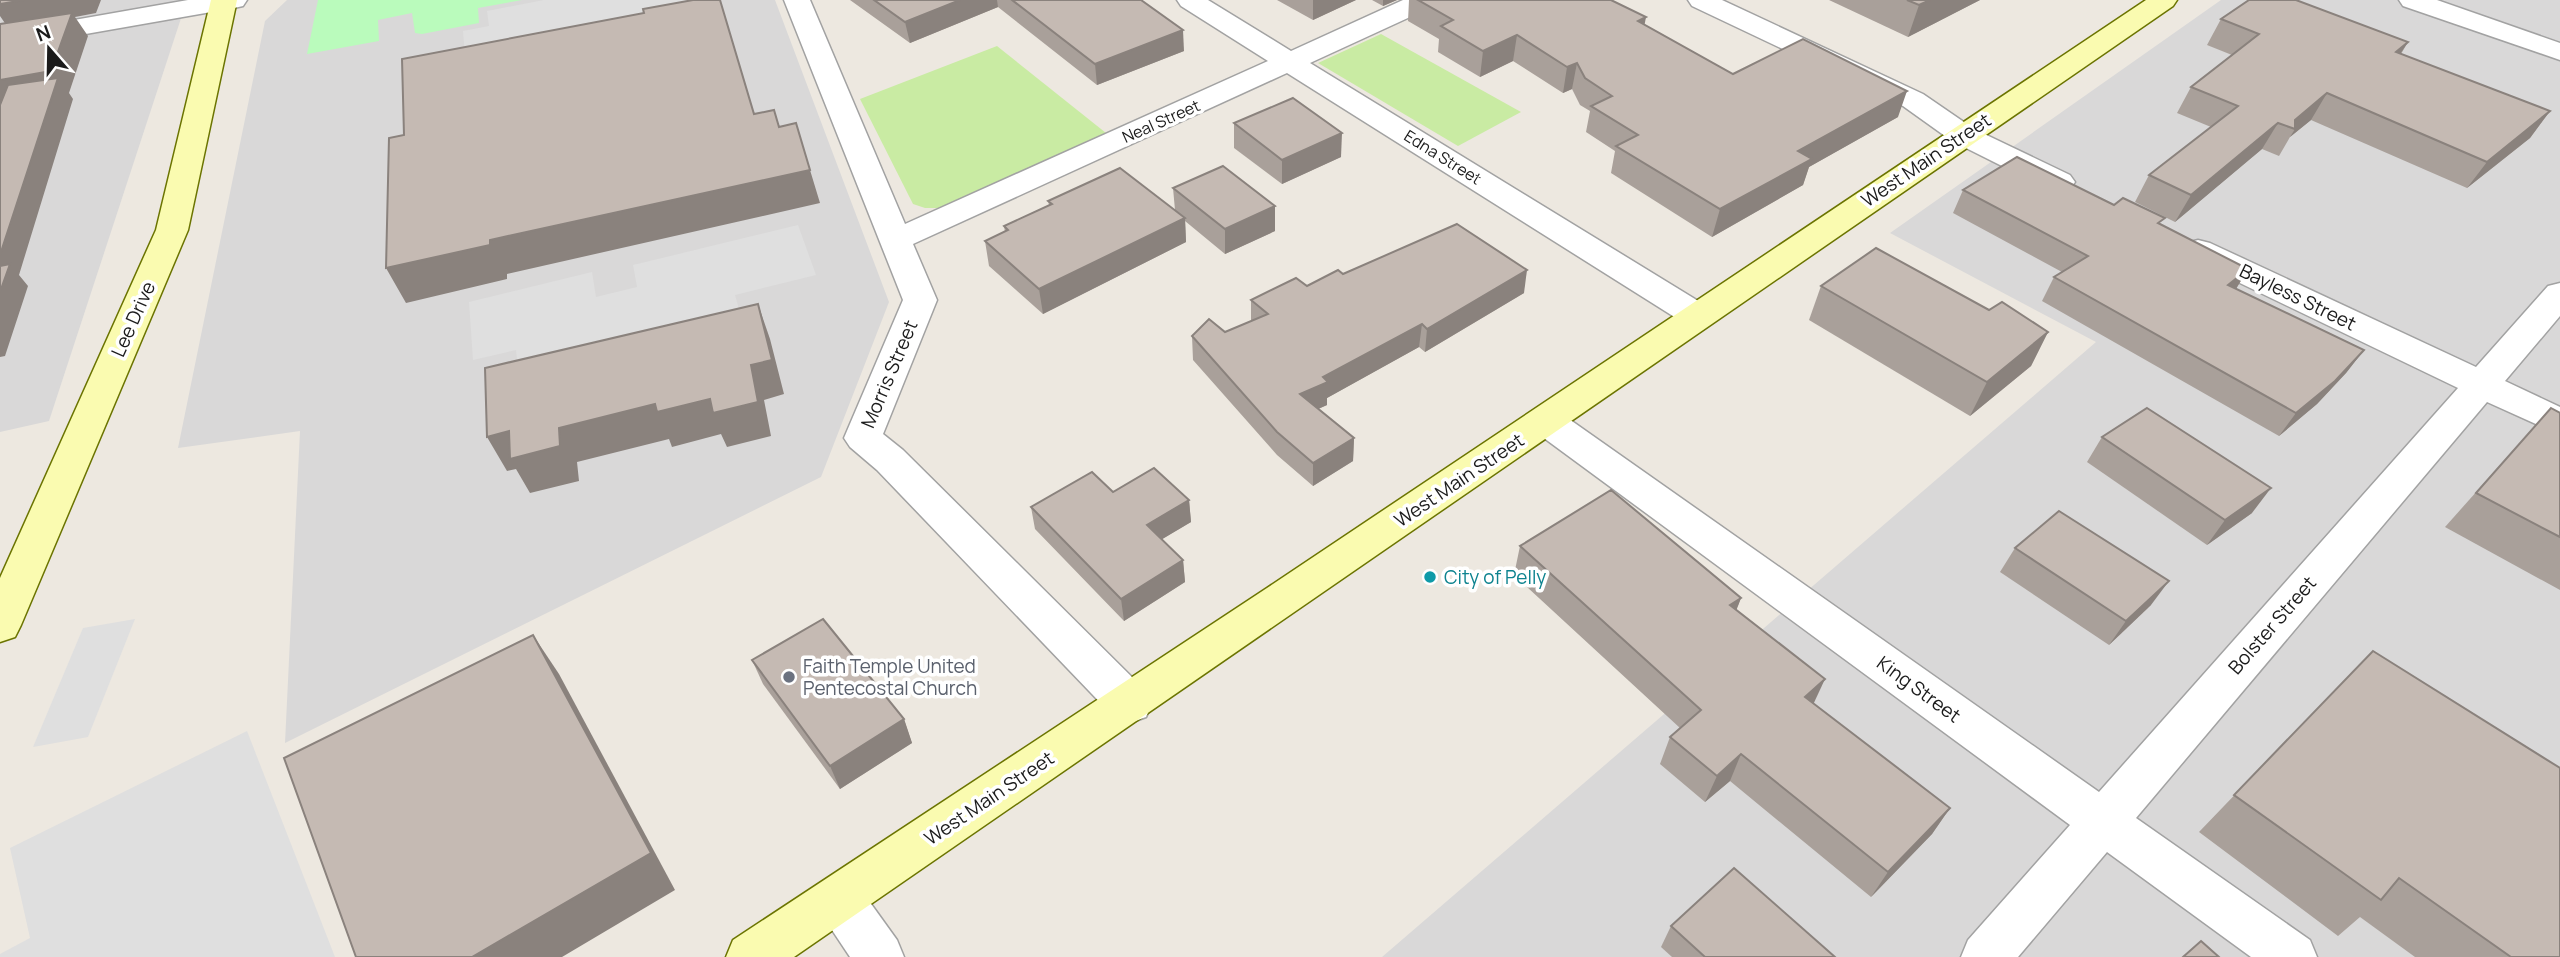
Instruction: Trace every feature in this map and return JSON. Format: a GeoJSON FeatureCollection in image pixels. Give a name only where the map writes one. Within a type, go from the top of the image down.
{"type":"FeatureCollection","features":[{"type":"Feature","properties":{"kind":"main road","name":"West Main Street"},"geometry":{"type":"LineString","coordinates":[[751,957],[1130,705],[1546,421],[1696,315],[2164,0]]}},
{"type":"Feature","properties":{"kind":"main road","name":"Lee Drive"},"geometry":{"type":"LineString","coordinates":[[0,625],[172,230],[227,1]]}},
{"type":"Feature","properties":{"kind":"street","name":"Morris Street"},"geometry":{"type":"LineString","coordinates":[[797,0],[920,300],[863,438],[890,460],[1130,705]]}},
{"type":"Feature","properties":{"kind":"street","name":"Edna Street"},"geometry":{"type":"LineString","coordinates":[[1190,0],[1696,315]]}},
{"type":"Feature","properties":{"kind":"street","name":"Neal Street"},"geometry":{"type":"LineString","coordinates":[[896,240],[1425,0]]}},
{"type":"Feature","properties":{"kind":"street"},"geometry":{"type":"LineString","coordinates":[[1701,0],[1913,100],[1963,135],[2085,194]]}},
{"type":"Feature","properties":{"kind":"street"},"geometry":{"type":"LineString","coordinates":[[2412,0],[2560,52]]}},
{"type":"Feature","properties":{"kind":"street"},"geometry":{"type":"LineString","coordinates":[[0,41],[227,1]]}},
{"type":"Feature","properties":{"kind":"street","name":"Bayless Street"},"geometry":{"type":"LineString","coordinates":[[2169,235],[2560,422]]}},
{"type":"Feature","properties":{"kind":"street","name":"Bolster Street"},"geometry":{"type":"LineString","coordinates":[[1986,957],[2560,294]]}},
{"type":"Feature","properties":{"kind":"street","name":"King Street"},"geometry":{"type":"LineString","coordinates":[[1546,421],[2292,957]]}},
{"type":"Feature","properties":{"kind":"street"},"geometry":{"type":"LineString","coordinates":[[839,899],[879,957]]}},
{"type":"Feature","properties":{"kind":"shaded area"},"geometry":{"type":"Polygon","coordinates":[[[0,0],[187,0],[49,421],[0,432],[0,0]]]}},
{"type":"Feature","properties":{"kind":"shaded area"},"geometry":{"type":"Polygon","coordinates":[[[287,0],[775,0],[889,302],[821,477],[285,743],[300,431],[178,448],[265,21],[287,0]]]}},
{"type":"Feature","properties":{"kind":"shaded area"},"geometry":{"type":"Polygon","coordinates":[[[544,0],[698,0],[466,67],[463,31],[489,26],[487,11],[544,0]]]}},
{"type":"Feature","properties":{"kind":"shaded area"},"geometry":{"type":"Polygon","coordinates":[[[2221,0],[2560,0],[2560,957],[1382,957],[2096,342],[1890,233],[2221,0]]]}},
{"type":"Feature","properties":{"kind":"shaded area"},"geometry":{"type":"Polygon","coordinates":[[[798,225],[816,275],[735,295],[742,320],[519,378],[516,350],[473,360],[469,302],[592,272],[596,297],[637,287],[633,265],[798,225]]]}},
{"type":"Feature","properties":{"kind":"shaded area"},"geometry":{"type":"Polygon","coordinates":[[[135,619],[88,737],[33,747],[83,628],[135,619]]]}},
{"type":"Feature","properties":{"kind":"shaded area"},"geometry":{"type":"Polygon","coordinates":[[[247,731],[335,957],[0,957],[0,954],[30,938],[10,848],[247,731]]]}},
{"type":"Feature","properties":{"kind":"green space"},"geometry":{"type":"Polygon","coordinates":[[[318,0],[522,0],[478,8],[479,23],[422,34],[415,33],[412,13],[378,20],[379,41],[307,54],[318,0]]]}},
{"type":"Feature","properties":{"kind":"green space"},"geometry":{"type":"Polygon","coordinates":[[[1381,34],[1521,112],[1458,146],[1318,63],[1381,34]]]}},
{"type":"Feature","properties":{"kind":"green space"},"geometry":{"type":"Polygon","coordinates":[[[997,46],[1106,133],[941,208],[925,208],[913,204],[860,99],[997,46]]]}},
{"type":"Feature","properties":{"kind":"building"},"geometry":{"type":"Polygon","coordinates":[[[0,0],[24,0],[0,4],[0,0]]]}},
{"type":"Feature","properties":{"kind":"building"},"geometry":{"type":"Polygon","coordinates":[[[693,0],[720,0],[754,114],[774,110],[779,127],[796,123],[810,170],[490,240],[490,245],[386,268],[389,138],[404,135],[402,59],[644,13],[643,9],[693,0]]]}},
{"type":"Feature","properties":{"kind":"building"},"geometry":{"type":"Polygon","coordinates":[[[874,0],[960,0],[905,22],[874,0]]]}},
{"type":"Feature","properties":{"kind":"building"},"geometry":{"type":"Polygon","coordinates":[[[1012,0],[1141,0],[1183,30],[1095,64],[1012,0]]]}},
{"type":"Feature","properties":{"kind":"building"},"geometry":{"type":"Polygon","coordinates":[[[1418,0],[1611,0],[1646,17],[1638,21],[1733,74],[1803,39],[1907,91],[1798,151],[1812,159],[1720,209],[1616,146],[1638,135],[1591,106],[1612,96],[1585,78],[1577,63],[1567,67],[1517,35],[1483,51],[1441,26],[1453,20],[1418,0]]]}},
{"type":"Feature","properties":{"kind":"building"},"geometry":{"type":"Polygon","coordinates":[[[1907,0],[1930,0],[1919,5],[1907,0]]]}},
{"type":"Feature","properties":{"kind":"building"},"geometry":{"type":"Polygon","coordinates":[[[2249,0],[2296,0],[2408,42],[2396,52],[2550,111],[2487,162],[2327,93],[2295,120],[2295,129],[2278,123],[2191,195],[2149,175],[2238,106],[2191,87],[2259,34],[2221,19],[2249,0]]]}},
{"type":"Feature","properties":{"kind":"building"},"geometry":{"type":"Polygon","coordinates":[[[72,13],[51,71],[0,80],[0,24],[72,13]]]}},
{"type":"Feature","properties":{"kind":"building"},"geometry":{"type":"Polygon","coordinates":[[[58,78],[0,255],[0,105],[8,85],[58,78]]]}},
{"type":"Feature","properties":{"kind":"building"},"geometry":{"type":"Polygon","coordinates":[[[1293,98],[1342,133],[1282,160],[1234,123],[1293,98]]]}},
{"type":"Feature","properties":{"kind":"building"},"geometry":{"type":"Polygon","coordinates":[[[2017,157],[2114,205],[2123,198],[2165,218],[2158,223],[2248,269],[2228,285],[2364,350],[2335,381],[2296,413],[2054,277],[2088,256],[1963,190],[2017,157]]]}},
{"type":"Feature","properties":{"kind":"building"},"geometry":{"type":"Polygon","coordinates":[[[1223,166],[1275,206],[1225,229],[1173,188],[1223,166]]]}},
{"type":"Feature","properties":{"kind":"building"},"geometry":{"type":"Polygon","coordinates":[[[1120,168],[1185,218],[1039,289],[985,241],[1008,230],[1004,226],[1052,204],[1048,201],[1120,168]]]}},
{"type":"Feature","properties":{"kind":"building"},"geometry":{"type":"Polygon","coordinates":[[[1457,224],[1527,270],[1427,329],[1422,324],[1323,377],[1328,382],[1300,394],[1354,438],[1313,463],[1277,432],[1192,336],[1209,319],[1225,332],[1268,314],[1251,300],[1296,278],[1307,286],[1338,270],[1343,274],[1457,224]]]}},
{"type":"Feature","properties":{"kind":"building"},"geometry":{"type":"Polygon","coordinates":[[[1876,248],[1989,310],[2002,302],[2048,332],[1987,382],[1821,286],[1876,248]]]}},
{"type":"Feature","properties":{"kind":"building"},"geometry":{"type":"Polygon","coordinates":[[[10,264],[0,292],[0,266],[10,264]]]}},
{"type":"Feature","properties":{"kind":"building"},"geometry":{"type":"Polygon","coordinates":[[[758,304],[772,360],[751,365],[758,402],[713,413],[710,399],[657,412],[655,404],[559,428],[560,446],[510,459],[509,431],[487,437],[485,368],[758,304]]]}},
{"type":"Feature","properties":{"kind":"building"},"geometry":{"type":"Polygon","coordinates":[[[2147,408],[2271,488],[2225,520],[2102,437],[2147,408]]]}},
{"type":"Feature","properties":{"kind":"building"},"geometry":{"type":"Polygon","coordinates":[[[2551,408],[2560,413],[2560,537],[2476,493],[2551,408]]]}},
{"type":"Feature","properties":{"kind":"building"},"geometry":{"type":"Polygon","coordinates":[[[1154,468],[1189,500],[1147,525],[1183,560],[1121,599],[1031,507],[1092,472],[1113,492],[1154,468]]]}},
{"type":"Feature","properties":{"kind":"building"},"geometry":{"type":"Polygon","coordinates":[[[1611,490],[1741,598],[1730,605],[1825,679],[1805,697],[1950,808],[1888,872],[1741,754],[1717,776],[1670,737],[1701,710],[1520,546],[1611,490]]]}},
{"type":"Feature","properties":{"kind":"building"},"geometry":{"type":"Polygon","coordinates":[[[2059,511],[2169,581],[2126,621],[2015,548],[2059,511]]]}},
{"type":"Feature","properties":{"kind":"building"},"geometry":{"type":"Polygon","coordinates":[[[823,619],[904,719],[830,766],[752,660],[823,619]]]}},
{"type":"Feature","properties":{"kind":"building"},"geometry":{"type":"Polygon","coordinates":[[[533,635],[651,853],[472,957],[356,957],[284,758],[533,635]]]}},
{"type":"Feature","properties":{"kind":"building"},"geometry":{"type":"Polygon","coordinates":[[[2373,651],[2560,768],[2560,957],[2511,957],[2399,878],[2381,900],[2234,795],[2373,651]]]}},
{"type":"Feature","properties":{"kind":"building"},"geometry":{"type":"Polygon","coordinates":[[[1734,868],[1835,957],[1705,957],[1671,926],[1734,868]]]}},
{"type":"Feature","properties":{"kind":"building"},"geometry":{"type":"Polygon","coordinates":[[[2201,941],[2219,957],[2183,957],[2201,941]]]}},
{"type":"Feature","properties":{"kind":"place","name":"City of Pelly"},"geometry":{"type":"Point","coordinates":[1430,577]}},
{"type":"Feature","properties":{"kind":"place","name":"Faith Temple United Pentecostal Church"},"geometry":{"type":"Point","coordinates":[789,677]}}]}
